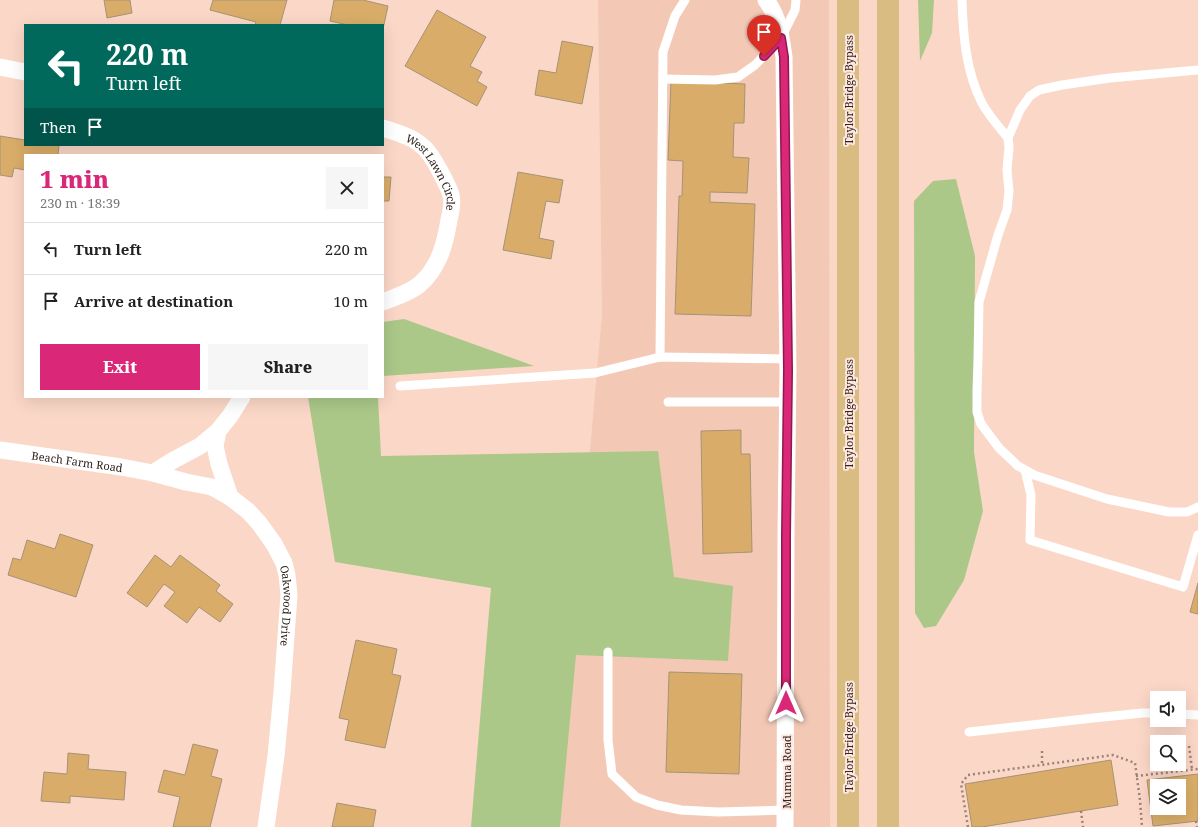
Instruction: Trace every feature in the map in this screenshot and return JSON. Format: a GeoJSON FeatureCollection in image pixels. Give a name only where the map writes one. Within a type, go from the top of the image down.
{"type":"FeatureCollection","features":[{"type":"Feature","properties":{"kind":"main road","name":"Taylor Bridge Bypass"},"geometry":{"type":"LineString","coordinates":[[848,0],[848,827]]}},
{"type":"Feature","properties":{"kind":"main road"},"geometry":{"type":"LineString","coordinates":[[888,0],[888,827]]}},
{"type":"Feature","properties":{"kind":"street","name":"Mumma Road"},"geometry":{"type":"LineString","coordinates":[[766,0],[777,18],[784,57],[788,359],[786,535],[786,819]]}},
{"type":"Feature","properties":{"kind":"street"},"geometry":{"type":"LineString","coordinates":[[0,67],[24,72]]}},
{"type":"Feature","properties":{"kind":"street","name":"West Lawn Circle"},"geometry":{"type":"LineString","coordinates":[[384,128],[400,133],[418,142],[429,152],[445,181],[451,195],[452,205],[446,238],[440,256],[431,271],[419,285],[405,294],[384,302]]}},
{"type":"Feature","properties":{"kind":"street"},"geometry":{"type":"LineString","coordinates":[[153,473],[200,446],[218,431],[241,398]]}},
{"type":"Feature","properties":{"kind":"street"},"geometry":{"type":"LineString","coordinates":[[218,431],[215,446],[218,464],[230,497]]}},
{"type":"Feature","properties":{"kind":"street","name":"Beach Farm Road"},"geometry":{"type":"LineString","coordinates":[[0,450],[153,473],[212,487],[230,497]]}},
{"type":"Feature","properties":{"kind":"street","name":"Oakwood Drive"},"geometry":{"type":"LineString","coordinates":[[230,497],[259,522],[274,544],[284,563],[288,575],[289,595],[282,692],[276,756],[266,827]]}},
{"type":"Feature","properties":{"kind":"lane"},"geometry":{"type":"LineString","coordinates":[[660,357],[663,52],[675,16],[685,0]]}},
{"type":"Feature","properties":{"kind":"lane"},"geometry":{"type":"LineString","coordinates":[[663,79],[715,80],[738,77],[755,64],[781,38],[795,10],[796,0]]}},
{"type":"Feature","properties":{"kind":"lane"},"geometry":{"type":"LineString","coordinates":[[962,0],[964,40],[971,74],[982,103],[996,124],[1008,138]]}},
{"type":"Feature","properties":{"kind":"lane"},"geometry":{"type":"LineString","coordinates":[[1198,70],[1110,78],[1038,90],[1030,96],[1020,110],[1008,138],[1009,147],[1007,170],[1010,191],[1007,210],[998,235],[979,302],[977,412],[981,424],[999,448],[1018,466],[1034,475],[1107,499],[1169,512],[1187,512],[1198,508]]}},
{"type":"Feature","properties":{"kind":"lane"},"geometry":{"type":"LineString","coordinates":[[400,386],[595,373],[660,357],[788,359]]}},
{"type":"Feature","properties":{"kind":"lane"},"geometry":{"type":"LineString","coordinates":[[668,402],[788,402]]}},
{"type":"Feature","properties":{"kind":"lane"},"geometry":{"type":"LineString","coordinates":[[1025,470],[1031,495],[1030,540],[1183,587],[1198,535]]}},
{"type":"Feature","properties":{"kind":"lane"},"geometry":{"type":"LineString","coordinates":[[608,652],[608,740],[612,774],[636,797],[657,805],[681,810],[786,819]]}},
{"type":"Feature","properties":{"kind":"lane"},"geometry":{"type":"LineString","coordinates":[[969,732],[1150,713]]}},
{"type":"Feature","properties":{"kind":"lane"},"geometry":{"type":"LineString","coordinates":[[1186,714],[1198,715]]}},
{"type":"Feature","properties":{"kind":"path"},"geometry":{"type":"LineString","coordinates":[[1189,746],[1192,769]]}},
{"type":"Feature","properties":{"kind":"path"},"geometry":{"type":"LineString","coordinates":[[1042,751],[1042,764]]}},
{"type":"Feature","properties":{"kind":"path"},"geometry":{"type":"LineString","coordinates":[[968,827],[961,784],[968,775],[1112,754],[1135,763],[1142,827]]}},
{"type":"Feature","properties":{"kind":"path"},"geometry":{"type":"LineString","coordinates":[[1136,776],[1198,769]]}},
{"type":"Feature","properties":{"kind":"path"},"geometry":{"type":"LineString","coordinates":[[1081,811],[1083,827]]}},
{"type":"Feature","properties":{"kind":"path"},"geometry":{"type":"LineString","coordinates":[[1196,821],[1197,827]]}},
{"type":"Feature","properties":{"kind":"shaded area"},"geometry":{"type":"Polygon","coordinates":[[[598,0],[829,0],[830,827],[557,827],[602,314],[598,0]]]}},
{"type":"Feature","properties":{"kind":"green space"},"geometry":{"type":"Polygon","coordinates":[[[918,0],[934,0],[932,33],[920,61],[918,0]]]}},
{"type":"Feature","properties":{"kind":"green space"},"geometry":{"type":"Polygon","coordinates":[[[956,179],[975,256],[974,452],[983,511],[964,580],[936,626],[924,628],[915,613],[914,201],[933,181],[956,179]]]}},
{"type":"Feature","properties":{"kind":"green space"},"geometry":{"type":"Polygon","coordinates":[[[404,319],[534,366],[384,376],[384,322],[404,319]]]}},
{"type":"Feature","properties":{"kind":"green space"},"geometry":{"type":"Polygon","coordinates":[[[308,398],[378,398],[381,456],[658,451],[674,577],[733,586],[728,661],[576,655],[560,827],[471,827],[491,588],[335,562],[308,398]]]}},
{"type":"Feature","properties":{"kind":"building"},"geometry":{"type":"Polygon","coordinates":[[[104,0],[130,0],[132,13],[107,18],[104,0]]]}},
{"type":"Feature","properties":{"kind":"building"},"geometry":{"type":"Polygon","coordinates":[[[213,0],[287,0],[280,24],[255,24],[256,22],[210,10],[213,0]]]}},
{"type":"Feature","properties":{"kind":"building"},"geometry":{"type":"Polygon","coordinates":[[[334,0],[363,0],[388,6],[384,24],[344,24],[330,21],[334,0]]]}},
{"type":"Feature","properties":{"kind":"building"},"geometry":{"type":"Polygon","coordinates":[[[437,10],[486,37],[470,66],[482,72],[477,81],[487,87],[477,106],[405,66],[437,10]]]}},
{"type":"Feature","properties":{"kind":"building"},"geometry":{"type":"Polygon","coordinates":[[[562,41],[593,47],[582,104],[535,95],[539,70],[556,73],[562,41]]]}},
{"type":"Feature","properties":{"kind":"building"},"geometry":{"type":"Polygon","coordinates":[[[671,81],[745,84],[744,123],[734,123],[733,157],[749,158],[747,193],[710,192],[710,202],[755,204],[751,316],[675,314],[679,196],[682,196],[683,161],[668,160],[671,81]]]}},
{"type":"Feature","properties":{"kind":"building"},"geometry":{"type":"Polygon","coordinates":[[[0,136],[24,140],[24,146],[59,146],[58,154],[24,154],[24,170],[14,168],[12,177],[0,175],[0,136]]]}},
{"type":"Feature","properties":{"kind":"building"},"geometry":{"type":"Polygon","coordinates":[[[518,172],[563,180],[559,203],[546,201],[539,238],[554,241],[551,259],[503,250],[518,172]]]}},
{"type":"Feature","properties":{"kind":"building"},"geometry":{"type":"Polygon","coordinates":[[[384,177],[391,177],[389,201],[384,201],[384,177]]]}},
{"type":"Feature","properties":{"kind":"building"},"geometry":{"type":"Polygon","coordinates":[[[741,430],[741,454],[750,454],[752,552],[703,554],[701,431],[741,430]]]}},
{"type":"Feature","properties":{"kind":"building"},"geometry":{"type":"Polygon","coordinates":[[[60,534],[93,545],[76,597],[8,575],[13,558],[21,560],[27,540],[55,549],[60,534]]]}},
{"type":"Feature","properties":{"kind":"building"},"geometry":{"type":"Polygon","coordinates":[[[155,555],[171,567],[180,555],[220,585],[216,591],[233,604],[220,622],[199,607],[187,623],[164,606],[175,592],[164,584],[147,607],[127,593],[155,555]]]}},
{"type":"Feature","properties":{"kind":"building"},"geometry":{"type":"Polygon","coordinates":[[[1198,583],[1198,614],[1190,612],[1198,583]]]}},
{"type":"Feature","properties":{"kind":"building"},"geometry":{"type":"Polygon","coordinates":[[[356,640],[397,649],[392,674],[401,676],[385,748],[345,740],[349,720],[339,718],[356,640]]]}},
{"type":"Feature","properties":{"kind":"building"},"geometry":{"type":"Polygon","coordinates":[[[669,672],[742,674],[739,774],[666,772],[669,672]]]}},
{"type":"Feature","properties":{"kind":"building"},"geometry":{"type":"Polygon","coordinates":[[[193,744],[218,750],[211,776],[222,779],[210,827],[173,827],[180,797],[158,792],[164,770],[185,775],[193,744]]]}},
{"type":"Feature","properties":{"kind":"building"},"geometry":{"type":"Polygon","coordinates":[[[68,753],[89,755],[88,769],[126,772],[124,800],[70,796],[70,803],[41,801],[44,772],[67,774],[68,753]]]}},
{"type":"Feature","properties":{"kind":"building"},"geometry":{"type":"Polygon","coordinates":[[[1111,760],[1118,805],[982,827],[972,827],[965,784],[1111,760]]]}},
{"type":"Feature","properties":{"kind":"building"},"geometry":{"type":"Polygon","coordinates":[[[1198,774],[1198,821],[1153,826],[1152,815],[1186,815],[1186,779],[1156,779],[1198,774]]]}},
{"type":"Feature","properties":{"kind":"building"},"geometry":{"type":"Polygon","coordinates":[[[1147,780],[1150,780],[1150,803],[1147,780]]]}},
{"type":"Feature","properties":{"kind":"building"},"geometry":{"type":"Polygon","coordinates":[[[337,803],[376,810],[373,827],[332,827],[337,803]]]}},
{"type":"Feature","properties":{"kind":"route"},"geometry":{"type":"LineString","coordinates":[[764,56],[781,38],[784,57],[788,370],[786,703]]}}]}
